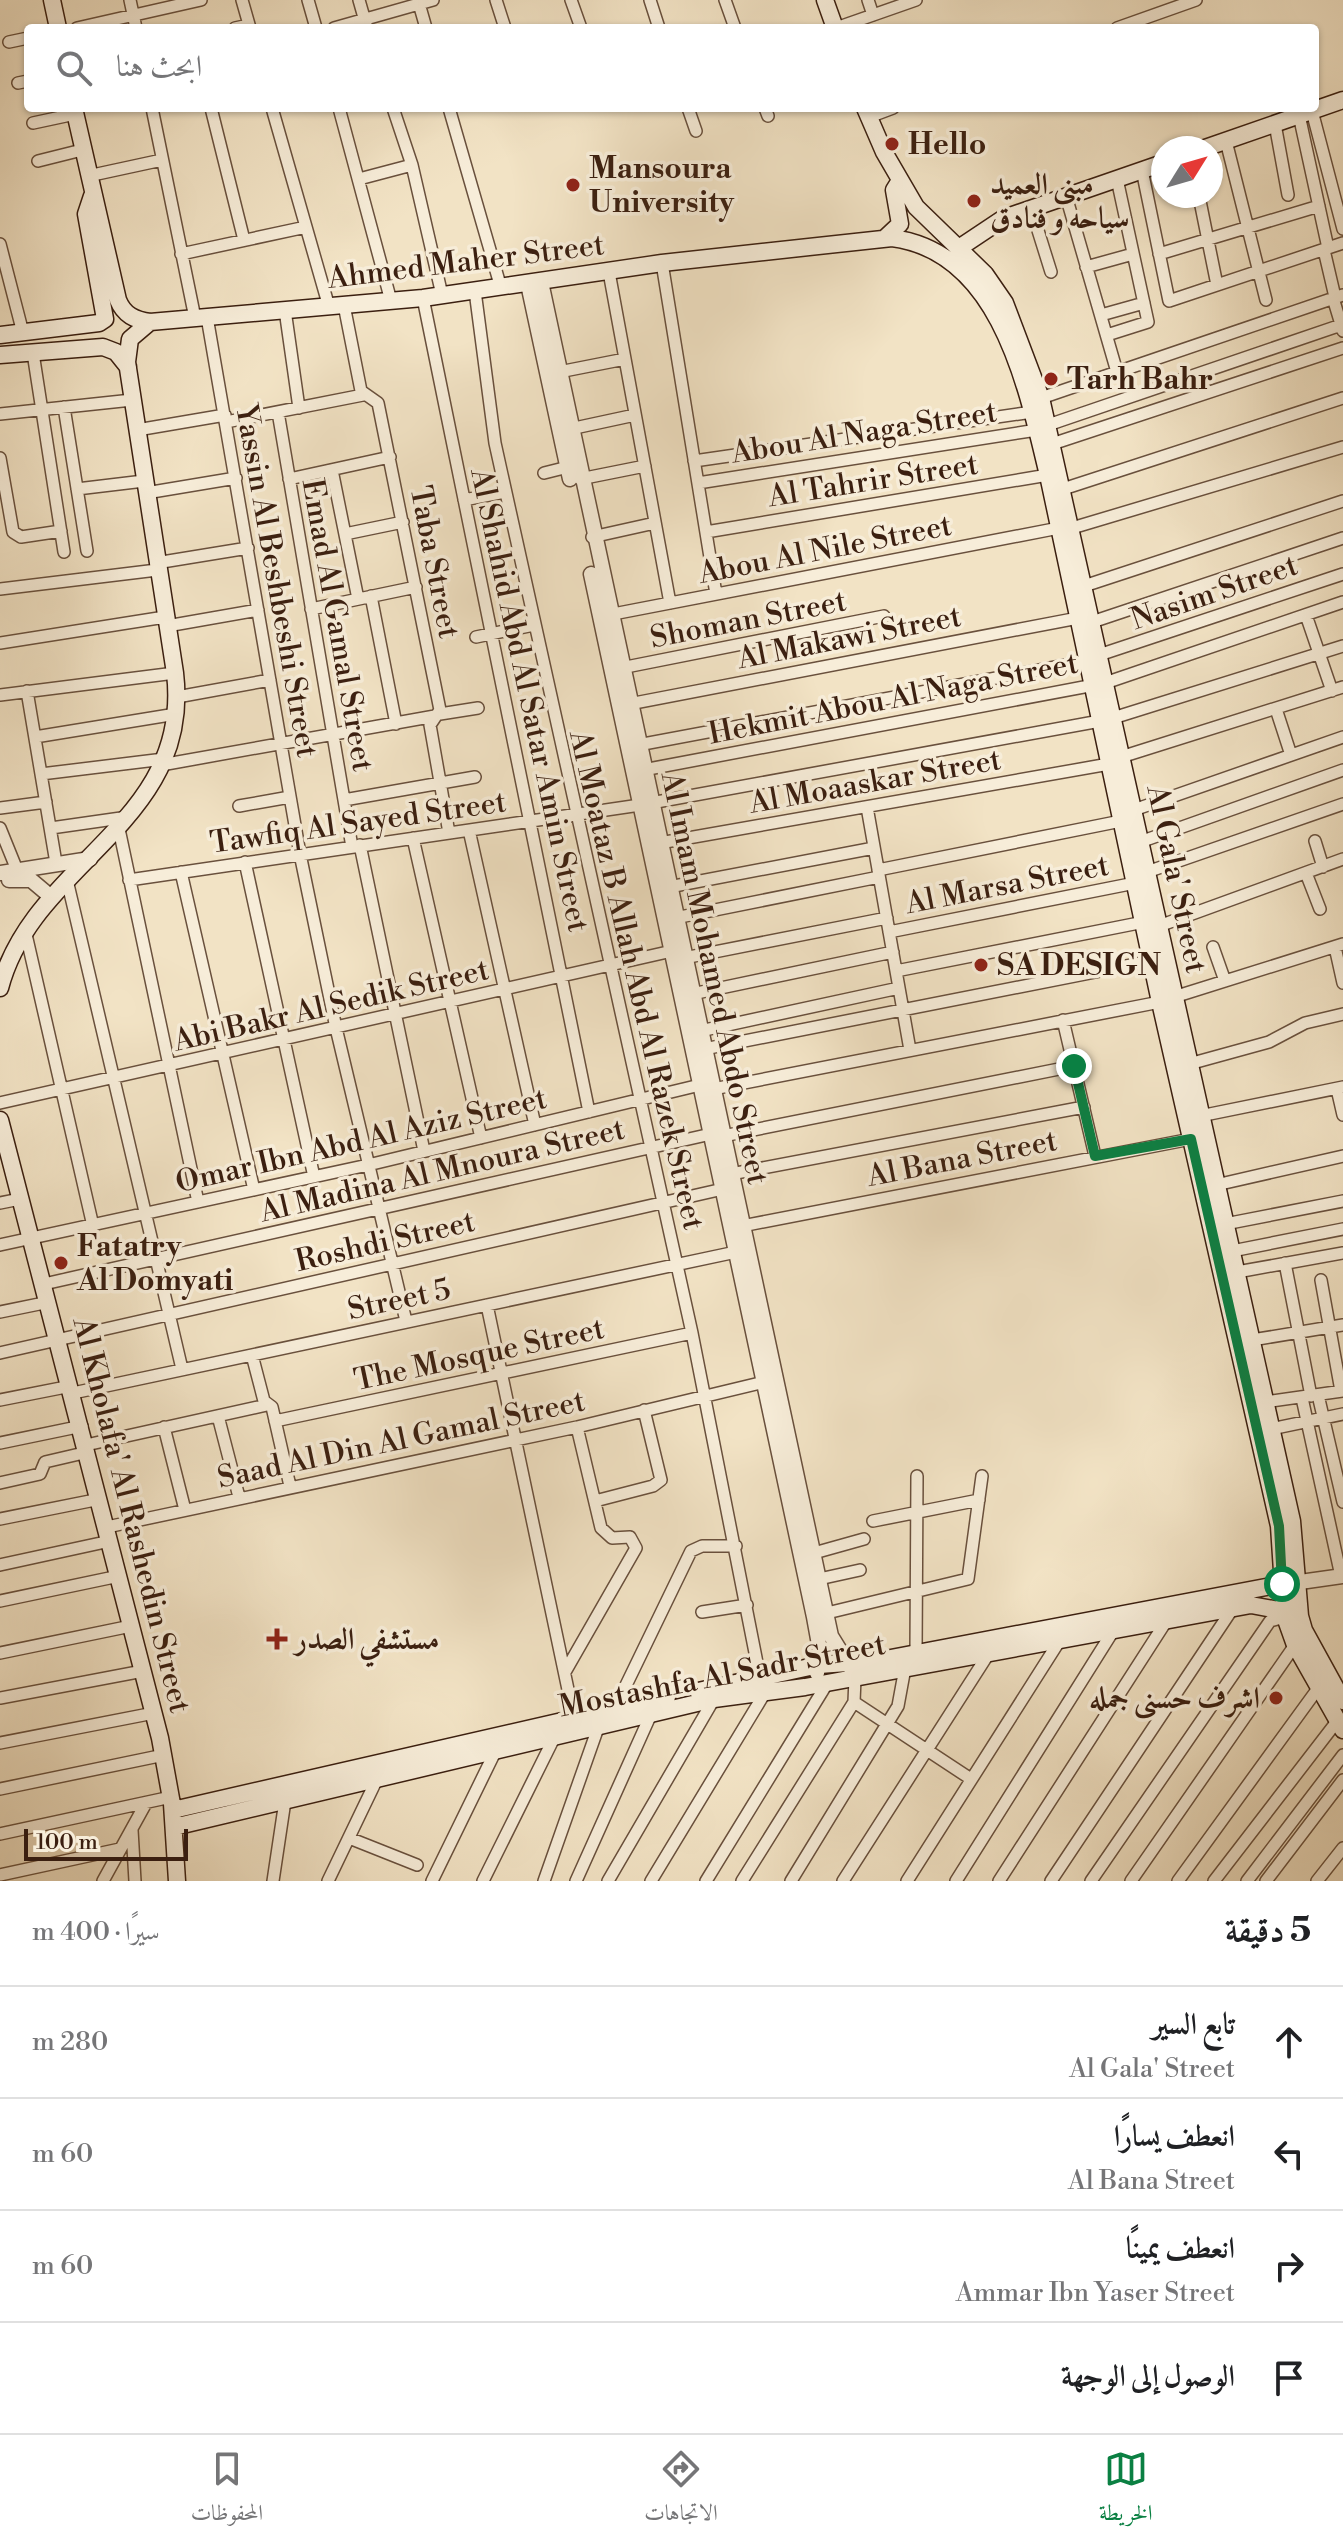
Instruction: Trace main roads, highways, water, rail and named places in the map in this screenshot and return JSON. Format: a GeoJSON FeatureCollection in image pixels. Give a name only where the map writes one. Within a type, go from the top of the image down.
{"type":"FeatureCollection","features":[{"type":"Feature","properties":{"kind":"main road"},"geometry":{"type":"LineString","coordinates":[[52,0],[57,24]]}},
{"type":"Feature","properties":{"kind":"main road"},"geometry":{"type":"LineString","coordinates":[[825,0],[834,24]]}},
{"type":"Feature","properties":{"kind":"main road"},"geometry":{"type":"LineString","coordinates":[[1319,108],[1343,100]]}},
{"type":"Feature","properties":{"kind":"main road"},"geometry":{"type":"LineString","coordinates":[[0,335],[99,323],[114,311],[99,211],[92,196],[75,112]]}},
{"type":"Feature","properties":{"kind":"main road","name":"Al Gala' Street"},"geometry":{"type":"LineString","coordinates":[[867,112],[899,182],[916,207],[985,274],[1000,307],[1037,405],[1048,475],[1084,586],[1085,620]]}},
{"type":"Feature","properties":{"kind":"main road"},"geometry":{"type":"LineString","coordinates":[[1223,142],[1309,112]]}},
{"type":"Feature","properties":{"kind":"main road"},"geometry":{"type":"LineString","coordinates":[[959,248],[992,224],[1151,167]]}},
{"type":"Feature","properties":{"kind":"main road"},"geometry":{"type":"LineString","coordinates":[[884,239],[900,224],[894,190],[899,182]]}},
{"type":"Feature","properties":{"kind":"main road","name":"Ahmed Maher Street"},"geometry":{"type":"LineString","coordinates":[[114,311],[150,322],[423,298],[662,263],[884,239],[915,245]]}},
{"type":"Feature","properties":{"kind":"main road","name":"Al Gala' Street"},"geometry":{"type":"LineString","coordinates":[[915,245],[939,256],[961,272],[1000,307]]}},
{"type":"Feature","properties":{"kind":"main road"},"geometry":{"type":"LineString","coordinates":[[0,988],[25,929],[46,892],[67,880],[92,859],[124,822],[162,762],[176,714],[175,673],[128,367],[128,344],[136,330],[150,322]]}},
{"type":"Feature","properties":{"kind":"main road"},"geometry":{"type":"LineString","coordinates":[[0,355],[103,347],[116,352],[128,367]]}},
{"type":"Feature","properties":{"kind":"main road","name":"Al Gala' Street"},"geometry":{"type":"LineString","coordinates":[[1042,427],[1052,444],[1063,489],[1065,528],[1125,815],[1153,923],[1191,1139],[1216,1185],[1292,1521],[1289,1584],[1284,1614],[1295,1645],[1319,1687],[1340,1713]]}},
{"type":"Feature","properties":{"kind":"main road","name":"Al Gala' Street"},"geometry":{"type":"LineString","coordinates":[[1125,815],[1140,842],[1141,878]]}},
{"type":"Feature","properties":{"kind":"main road","name":"Al Gala' Street"},"geometry":{"type":"LineString","coordinates":[[1153,923],[1151,961],[1189,1064],[1200,1116],[1202,1157],[1289,1584],[1304,1630],[1340,1713]]}},
{"type":"Feature","properties":{"kind":"main road","name":"Al Kholafa' Al Rashedin Street"},"geometry":{"type":"LineString","coordinates":[[0,1120],[3,1153],[20,1199],[49,1302],[164,1755],[173,1811],[177,1881]]}},
{"type":"Feature","properties":{"kind":"main road","name":"Mostashfa Al Sadr Street"},"geometry":{"type":"LineString","coordinates":[[173,1811],[374,1767],[615,1708],[763,1684],[817,1684],[916,1653],[1114,1623],[1289,1584]]}},
{"type":"Feature","properties":{"kind":"main road","name":"Mostashfa Al Sadr Street"},"geometry":{"type":"LineString","coordinates":[[173,1811],[285,1801],[714,1699],[811,1666],[844,1660],[864,1671],[905,1668],[1060,1640],[1114,1623],[1167,1620],[1262,1605],[1284,1614]]}},
{"type":"Feature","properties":{"kind":"main road"},"geometry":{"type":"LineString","coordinates":[[811,1666],[817,1684]]}},
{"type":"Feature","properties":{"kind":"place","name":"Hello"},"geometry":{"type":"Point","coordinates":[892,144]}},
{"type":"Feature","properties":{"kind":"place","name":"Mansoura University"},"geometry":{"type":"Point","coordinates":[573,185]}},
{"type":"Feature","properties":{"kind":"place","name":"مبنى العميد سياحه و فنادق"},"geometry":{"type":"Point","coordinates":[974,201]}},
{"type":"Feature","properties":{"kind":"place","name":"Tarh Bahr"},"geometry":{"type":"Point","coordinates":[1051,379]}},
{"type":"Feature","properties":{"kind":"place","name":"SA DESIGN"},"geometry":{"type":"Point","coordinates":[981,965]}},
{"type":"Feature","properties":{"kind":"place","name":"Fatatry Al Domyati"},"geometry":{"type":"Point","coordinates":[61,1263]}},
{"type":"Feature","properties":{"kind":"place","name":"مستشفي الصدر"},"geometry":{"type":"Point","coordinates":[277,1639]}},
{"type":"Feature","properties":{"kind":"place","name":"اشرف حسنى جمله"},"geometry":{"type":"Point","coordinates":[1276,1698]}}]}
